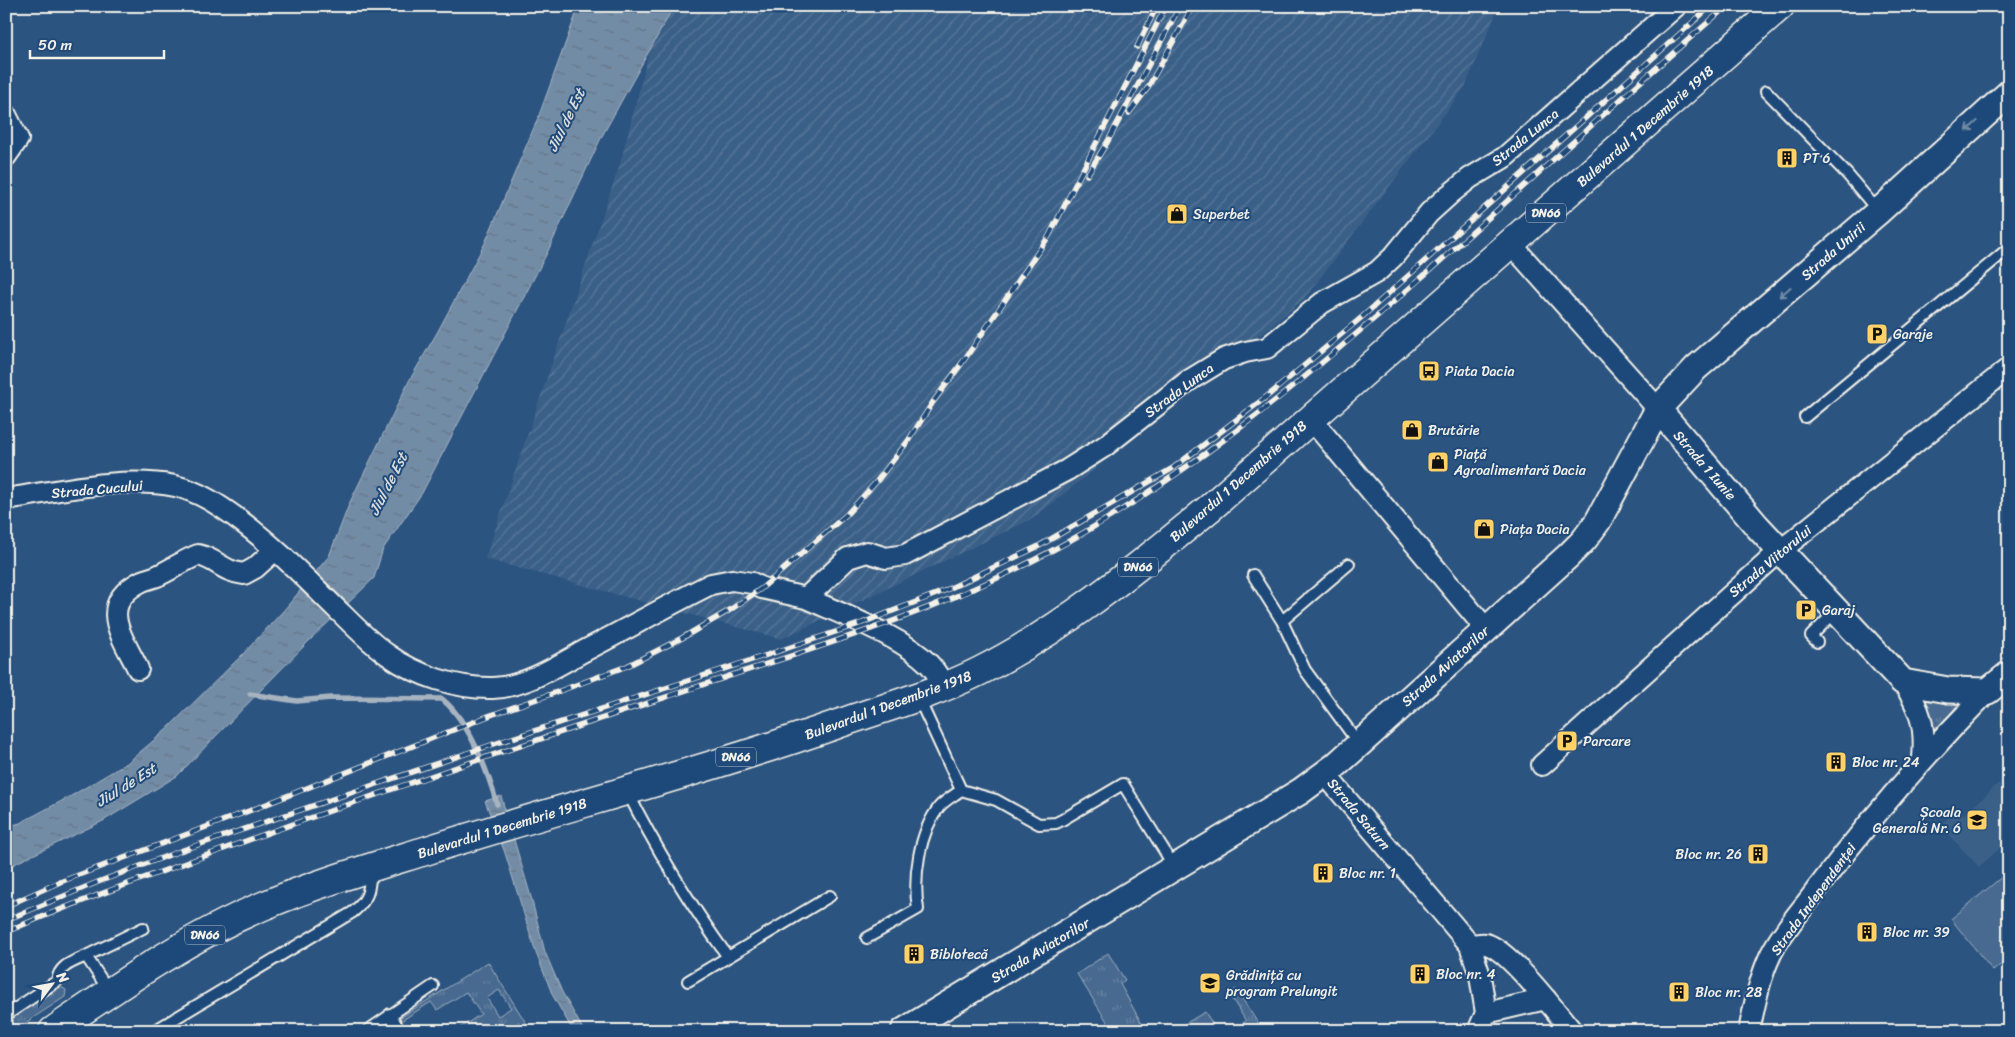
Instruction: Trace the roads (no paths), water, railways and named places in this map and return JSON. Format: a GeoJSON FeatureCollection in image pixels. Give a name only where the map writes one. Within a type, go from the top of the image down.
{"type":"FeatureCollection","features":[{"type":"Feature","properties":{"kind":"main road","name":"Bulevardul 1 Decembrie 1918"},"geometry":{"type":"LineString","coordinates":[[53,1031],[169,954],[260,907],[320,884],[492,830],[770,747],[946,686],[1004,659],[1113,587],[1211,507],[1780,6]]}},
{"type":"Feature","properties":{"kind":"street","name":"Strada Lunca"},"geometry":{"type":"LineString","coordinates":[[806,598],[848,558],[867,552],[886,558],[905,555],[1067,470],[1104,446],[1188,381],[1224,359],[1267,348],[1322,303],[1377,272],[1394,257],[1429,213],[1450,194],[1470,178],[1505,157],[1676,6]]}},
{"type":"Feature","properties":{"kind":"street","name":"Strada Unirii"},"geometry":{"type":"LineString","coordinates":[[1658,409],[1696,368],[1878,212],[2009,93]]}},
{"type":"Feature","properties":{"kind":"street"},"geometry":{"type":"LineString","coordinates":[[6,115],[18,139],[6,156]]}},
{"type":"Feature","properties":{"kind":"street","name":"Strada 1 Iunie"},"geometry":{"type":"LineString","coordinates":[[1511,244],[1658,409],[1780,551],[1903,682],[1916,702],[1922,719],[1925,739],[1923,758]]}},
{"type":"Feature","properties":{"kind":"street","name":"Strada Viitorului"},"geometry":{"type":"LineString","coordinates":[[1542,765],[1780,551],[2009,368]]}},
{"type":"Feature","properties":{"kind":"street","name":"Strada Aviatorilor"},"geometry":{"type":"LineString","coordinates":[[904,1031],[1176,869],[1302,792],[1325,774],[1584,540],[1598,521],[1658,409]]}},
{"type":"Feature","properties":{"kind":"street"},"geometry":{"type":"LineString","coordinates":[[1311,419],[1486,629]]}},
{"type":"Feature","properties":{"kind":"street","name":"Strada Cucului"},"geometry":{"type":"LineString","coordinates":[[8,498],[78,488],[124,484],[175,486],[197,493],[221,507],[256,532],[387,655],[421,674],[455,684],[493,688],[521,682],[554,667],[711,584],[732,580],[752,583],[762,588],[806,598]]}},
{"type":"Feature","properties":{"kind":"street"},"geometry":{"type":"LineString","coordinates":[[138,669],[118,626],[116,611],[118,600],[129,589],[198,555],[207,557],[224,569],[244,574],[280,555]]}},
{"type":"Feature","properties":{"kind":"street"},"geometry":{"type":"LineString","coordinates":[[806,598],[853,618],[916,654],[930,665],[946,686]]}},
{"type":"Feature","properties":{"kind":"street","name":"Strada Independenței"},"geometry":{"type":"LineString","coordinates":[[1749,1031],[1759,982],[1772,952],[1846,851],[1923,758],[1988,691],[2009,674]]}},
{"type":"Feature","properties":{"kind":"street"},"geometry":{"type":"LineString","coordinates":[[1903,682],[1948,690],[1988,691]]}},
{"type":"Feature","properties":{"kind":"street","name":"Strada Saturn"},"geometry":{"type":"LineString","coordinates":[[1325,774],[1470,945],[1480,976],[1482,1022],[1546,999]]}},
{"type":"Feature","properties":{"kind":"street"},"geometry":{"type":"LineString","coordinates":[[1470,945],[1486,944],[1495,948],[1522,972],[1572,1031]]}},
{"type":"Feature","properties":{"kind":"lane"},"geometry":{"type":"LineString","coordinates":[[1766,91],[1847,174],[1878,212]]}},
{"type":"Feature","properties":{"kind":"lane"},"geometry":{"type":"LineString","coordinates":[[1805,417],[2009,248]]}},
{"type":"Feature","properties":{"kind":"lane"},"geometry":{"type":"LineString","coordinates":[[1282,621],[1349,564]]}},
{"type":"Feature","properties":{"kind":"lane"},"geometry":{"type":"LineString","coordinates":[[1253,576],[1282,621],[1305,670],[1359,744]]}},
{"type":"Feature","properties":{"kind":"lane"},"geometry":{"type":"LineString","coordinates":[[1817,642],[1811,636],[1836,611]]}},
{"type":"Feature","properties":{"kind":"lane"},"geometry":{"type":"LineString","coordinates":[[918,696],[961,790],[996,800],[1039,824],[1056,823],[1123,784],[1176,869]]}},
{"type":"Feature","properties":{"kind":"lane"},"geometry":{"type":"LineString","coordinates":[[626,790],[653,841],[705,925],[728,957]]}},
{"type":"Feature","properties":{"kind":"lane"},"geometry":{"type":"LineString","coordinates":[[867,938],[918,909],[916,894],[918,864],[924,836],[940,806],[961,790]]}},
{"type":"Feature","properties":{"kind":"lane"},"geometry":{"type":"LineString","coordinates":[[154,1031],[361,906],[368,895],[371,868]]}},
{"type":"Feature","properties":{"kind":"lane"},"geometry":{"type":"LineString","coordinates":[[688,981],[830,896]]}},
{"type":"Feature","properties":{"kind":"lane"},"geometry":{"type":"LineString","coordinates":[[6,1015],[57,981],[61,968],[143,928]]}},
{"type":"Feature","properties":{"kind":"lane"},"geometry":{"type":"LineString","coordinates":[[86,956],[110,992]]}},
{"type":"Feature","properties":{"kind":"lane"},"geometry":{"type":"LineString","coordinates":[[367,1031],[433,986]]}},
{"type":"Feature","properties":{"kind":"lane"},"geometry":{"type":"LineString","coordinates":[[390,1014],[400,1031]]}},
{"type":"Feature","properties":{"kind":"water","name":"Jiul de Est"},"geometry":{"type":"Polygon","coordinates":[[[579,6],[674,6],[601,138],[547,253],[422,493],[383,549],[374,578],[308,642],[177,776],[103,821],[6,868],[6,827],[20,823],[127,763],[166,730],[243,654],[284,610],[329,556],[350,502],[409,381],[485,243],[538,118],[579,6]]]}},
{"type":"Feature","properties":{"kind":"water"},"geometry":{"type":"Polygon","coordinates":[[[501,796],[545,952],[562,992],[584,1031],[573,1031],[553,996],[536,953],[505,853],[485,801],[501,796]]]}},
{"type":"Feature","properties":{"kind":"waterway"},"geometry":{"type":"LineString","coordinates":[[250,694],[297,701],[331,698],[442,699],[452,708],[469,733],[488,776],[497,804]]}},
{"type":"Feature","properties":{"kind":"railway"},"geometry":{"type":"LineString","coordinates":[[1137,47],[1157,6]]}},
{"type":"Feature","properties":{"kind":"railway"},"geometry":{"type":"LineString","coordinates":[[6,906],[60,882],[254,809],[491,715],[627,666],[682,638],[730,610],[762,588],[846,515],[877,481],[908,441],[933,402],[1049,236],[1166,6]]}},
{"type":"Feature","properties":{"kind":"railway"},"geometry":{"type":"LineString","coordinates":[[1087,175],[1108,141],[1180,6]]}},
{"type":"Feature","properties":{"kind":"railway"},"geometry":{"type":"LineString","coordinates":[[1129,113],[1147,89],[1193,6]]}},
{"type":"Feature","properties":{"kind":"railway"},"geometry":{"type":"LineString","coordinates":[[6,920],[180,851],[497,743],[862,623],[944,591],[1039,546],[1173,468],[1270,394],[1362,317],[1711,6]]}},
{"type":"Feature","properties":{"kind":"railway"},"geometry":{"type":"LineString","coordinates":[[6,932],[103,893],[265,834],[519,746],[835,642],[957,596],[1036,559],[1142,497],[1192,463],[1289,390],[1429,271],[1727,6]]}},
{"type":"Feature","properties":{"kind":"place","name":"PT 6"},"geometry":{"type":"Point","coordinates":[1787,158]}},
{"type":"Feature","properties":{"kind":"place","name":"Superbet"},"geometry":{"type":"Point","coordinates":[1177,214]}},
{"type":"Feature","properties":{"kind":"place","name":"Garaje"},"geometry":{"type":"Point","coordinates":[1877,334]}},
{"type":"Feature","properties":{"kind":"place","name":"Piata Dacia"},"geometry":{"type":"Point","coordinates":[1429,371]}},
{"type":"Feature","properties":{"kind":"place","name":"Brutărie"},"geometry":{"type":"Point","coordinates":[1412,430]}},
{"type":"Feature","properties":{"kind":"place","name":"Piață Agroalimentară Dacia"},"geometry":{"type":"Point","coordinates":[1438,462]}},
{"type":"Feature","properties":{"kind":"place","name":"Piața Dacia"},"geometry":{"type":"Point","coordinates":[1484,529]}},
{"type":"Feature","properties":{"kind":"place","name":"Garaj"},"geometry":{"type":"Point","coordinates":[1806,610]}},
{"type":"Feature","properties":{"kind":"place","name":"Parcare"},"geometry":{"type":"Point","coordinates":[1567,741]}},
{"type":"Feature","properties":{"kind":"place","name":"Bloc nr. 24"},"geometry":{"type":"Point","coordinates":[1836,762]}},
{"type":"Feature","properties":{"kind":"place","name":"Școala Generală Nr. 6"},"geometry":{"type":"Point","coordinates":[1977,820]}},
{"type":"Feature","properties":{"kind":"place","name":"Bloc nr. 26"},"geometry":{"type":"Point","coordinates":[1758,854]}},
{"type":"Feature","properties":{"kind":"place","name":"Bloc nr. 1"},"geometry":{"type":"Point","coordinates":[1323,873]}},
{"type":"Feature","properties":{"kind":"place","name":"Bloc nr. 39"},"geometry":{"type":"Point","coordinates":[1867,932]}},
{"type":"Feature","properties":{"kind":"place","name":"Biblotecă"},"geometry":{"type":"Point","coordinates":[914,954]}},
{"type":"Feature","properties":{"kind":"place","name":"Bloc nr. 4"},"geometry":{"type":"Point","coordinates":[1420,974]}},
{"type":"Feature","properties":{"kind":"place","name":"Grădiniță cu program Prelungit"},"geometry":{"type":"Point","coordinates":[1210,983]}},
{"type":"Feature","properties":{"kind":"place","name":"Bloc nr. 28"},"geometry":{"type":"Point","coordinates":[1679,992]}}]}
